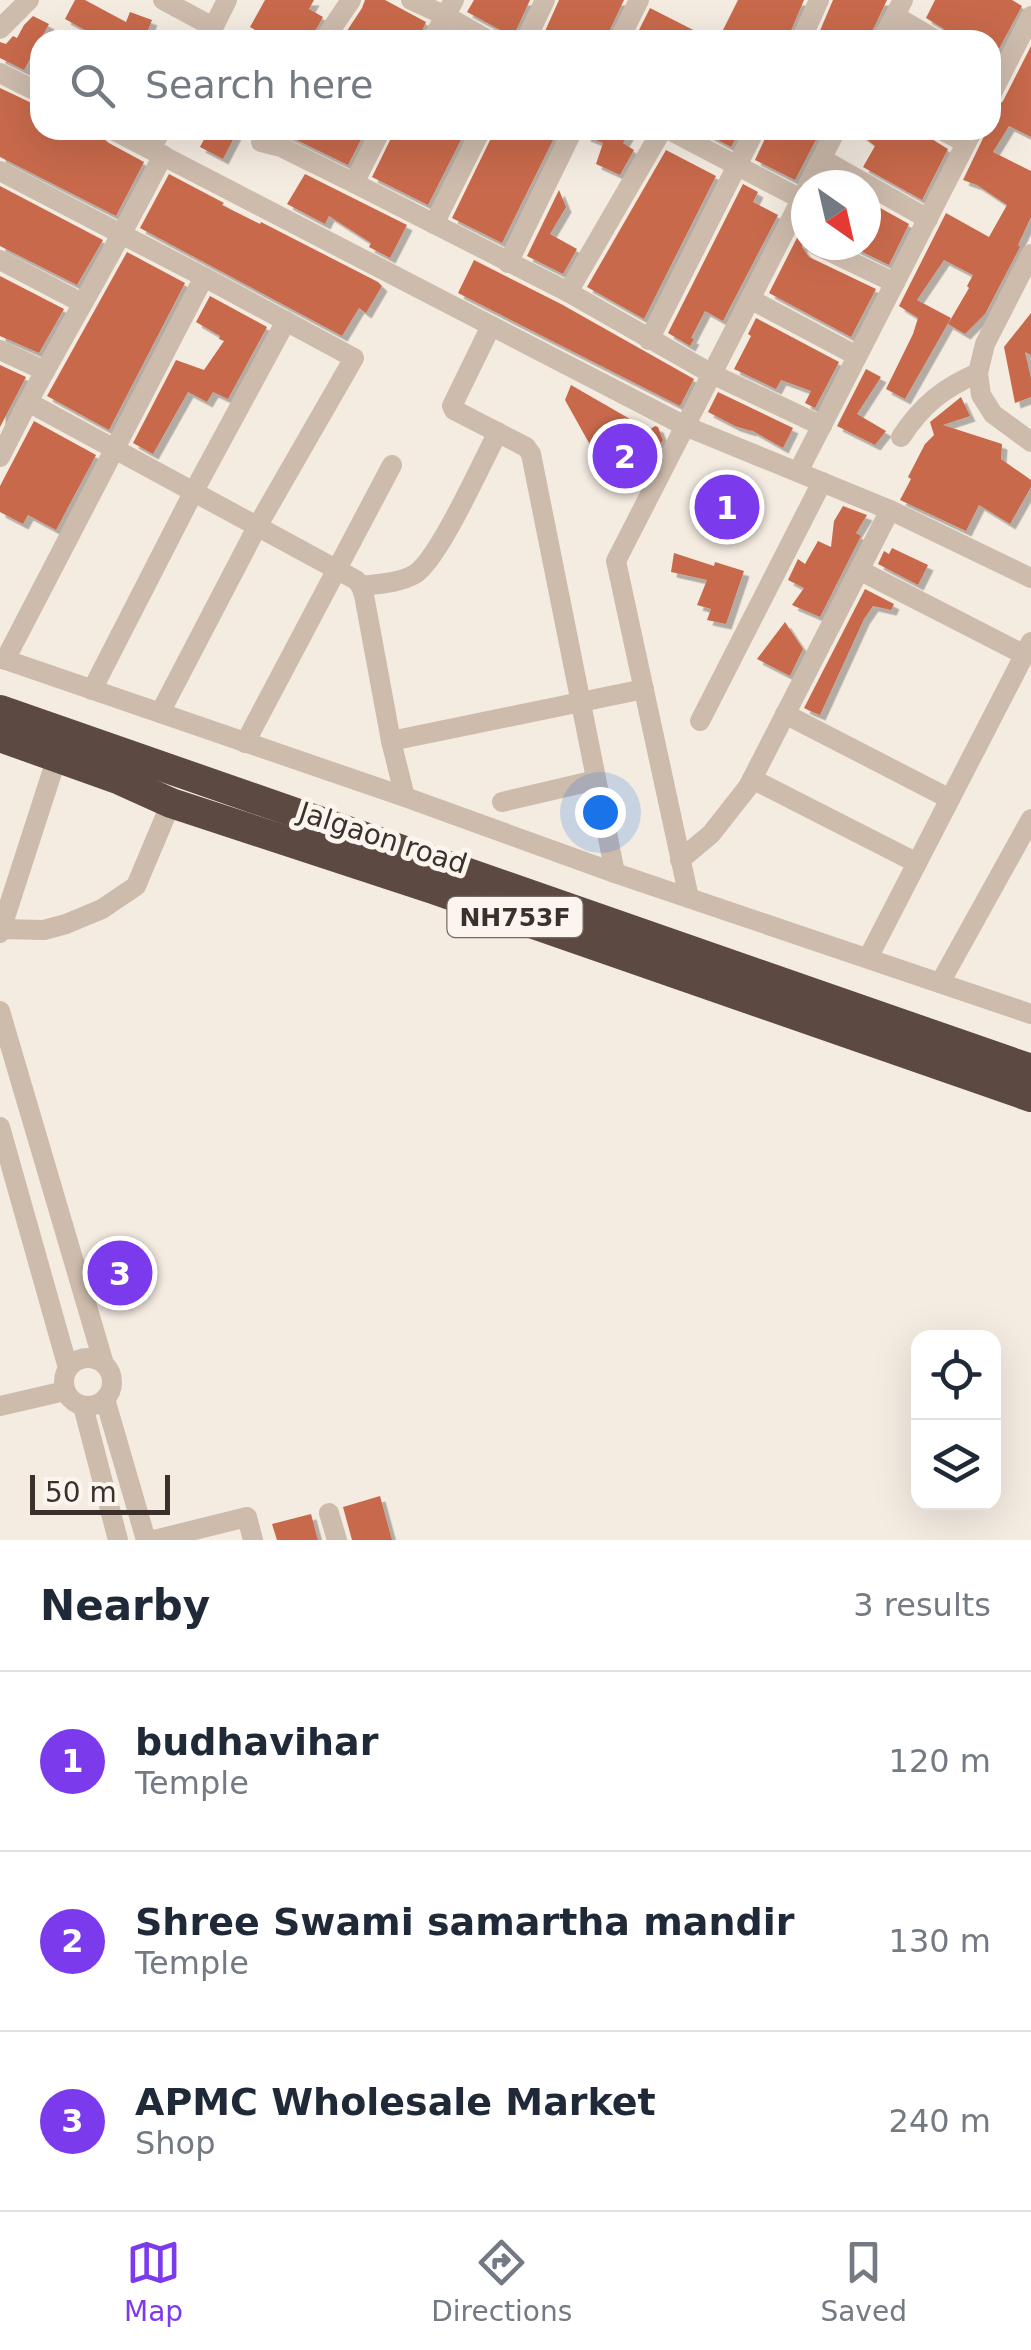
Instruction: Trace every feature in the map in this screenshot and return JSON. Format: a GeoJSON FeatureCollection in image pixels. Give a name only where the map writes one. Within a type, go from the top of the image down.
{"type":"FeatureCollection","features":[{"type":"Feature","properties":{"kind":"highway","name":"Jalgaon road"},"geometry":{"type":"LineString","coordinates":[[0,710],[1031,1069]]}},
{"type":"Feature","properties":{"kind":"highway","name":"Jalgaon road"},"geometry":{"type":"LineString","coordinates":[[0,737],[172,803],[433,888],[1031,1096]]}},
{"type":"Feature","properties":{"kind":"street"},"geometry":{"type":"LineString","coordinates":[[0,29],[28,0]]}},
{"type":"Feature","properties":{"kind":"street"},"geometry":{"type":"LineString","coordinates":[[163,0],[204,30]]}},
{"type":"Feature","properties":{"kind":"street"},"geometry":{"type":"LineString","coordinates":[[212,30],[227,0]]}},
{"type":"Feature","properties":{"kind":"street"},"geometry":{"type":"LineString","coordinates":[[331,30],[351,0]]}},
{"type":"Feature","properties":{"kind":"street"},"geometry":{"type":"LineString","coordinates":[[410,0],[450,8],[476,30]]}},
{"type":"Feature","properties":{"kind":"street"},"geometry":{"type":"LineString","coordinates":[[531,30],[545,0]]}},
{"type":"Feature","properties":{"kind":"street"},"geometry":{"type":"LineString","coordinates":[[624,30],[640,0]]}},
{"type":"Feature","properties":{"kind":"street"},"geometry":{"type":"LineString","coordinates":[[805,30],[819,0]]}},
{"type":"Feature","properties":{"kind":"street"},"geometry":{"type":"LineString","coordinates":[[438,30],[450,8]]}},
{"type":"Feature","properties":{"kind":"street"},"geometry":{"type":"LineString","coordinates":[[899,8],[924,30]]}},
{"type":"Feature","properties":{"kind":"street"},"geometry":{"type":"LineString","coordinates":[[1001,69],[1031,16]]}},
{"type":"Feature","properties":{"kind":"street"},"geometry":{"type":"LineString","coordinates":[[0,72],[30,88]]}},
{"type":"Feature","properties":{"kind":"street"},"geometry":{"type":"LineString","coordinates":[[262,140],[568,292],[712,374],[822,426]]}},
{"type":"Feature","properties":{"kind":"street"},"geometry":{"type":"LineString","coordinates":[[354,183],[376,140]]}},
{"type":"Feature","properties":{"kind":"street"},"geometry":{"type":"LineString","coordinates":[[434,224],[476,140]]}},
{"type":"Feature","properties":{"kind":"street"},"geometry":{"type":"LineString","coordinates":[[508,262],[568,140]]}},
{"type":"Feature","properties":{"kind":"street"},"geometry":{"type":"LineString","coordinates":[[568,292],[660,140]]}},
{"type":"Feature","properties":{"kind":"street"},"geometry":{"type":"LineString","coordinates":[[686,140],[737,166],[791,186]]}},
{"type":"Feature","properties":{"kind":"street"},"geometry":{"type":"LineString","coordinates":[[649,340],[750,140]]}},
{"type":"Feature","properties":{"kind":"street"},"geometry":{"type":"LineString","coordinates":[[817,170],[831,140]]}},
{"type":"Feature","properties":{"kind":"street"},"geometry":{"type":"LineString","coordinates":[[798,472],[968,140]]}},
{"type":"Feature","properties":{"kind":"street"},"geometry":{"type":"LineString","coordinates":[[2,447],[123,235],[158,145],[686,426],[890,510],[1031,578]]}},
{"type":"Feature","properties":{"kind":"street"},"geometry":{"type":"LineString","coordinates":[[822,160],[928,218]]}},
{"type":"Feature","properties":{"kind":"street"},"geometry":{"type":"LineString","coordinates":[[0,171],[354,358],[258,525],[160,713]]}},
{"type":"Feature","properties":{"kind":"street"},"geometry":{"type":"LineString","coordinates":[[689,898],[616,561],[791,218]]}},
{"type":"Feature","properties":{"kind":"street"},"geometry":{"type":"LineString","coordinates":[[785,230],[791,233]]}},
{"type":"Feature","properties":{"kind":"street"},"geometry":{"type":"LineString","coordinates":[[1031,254],[985,344],[978,373],[981,395],[994,414],[1031,442]]}},
{"type":"Feature","properties":{"kind":"street"},"geometry":{"type":"LineString","coordinates":[[0,260],[82,303]]}},
{"type":"Feature","properties":{"kind":"street"},"geometry":{"type":"LineString","coordinates":[[847,260],[895,283]]}},
{"type":"Feature","properties":{"kind":"street"},"geometry":{"type":"LineString","coordinates":[[204,276],[3,659],[1031,1014]]}},
{"type":"Feature","properties":{"kind":"street"},"geometry":{"type":"LineString","coordinates":[[750,299],[857,356]]}},
{"type":"Feature","properties":{"kind":"street"},"geometry":{"type":"LineString","coordinates":[[92,690],[286,321]]}},
{"type":"Feature","properties":{"kind":"street"},"geometry":{"type":"LineString","coordinates":[[492,326],[452,404],[454,410],[526,447],[531,454],[614,873]]}},
{"type":"Feature","properties":{"kind":"street"},"geometry":{"type":"LineString","coordinates":[[0,350],[45,372]]}},
{"type":"Feature","properties":{"kind":"street"},"geometry":{"type":"LineString","coordinates":[[901,436],[932,399],[978,373]]}},
{"type":"Feature","properties":{"kind":"street"},"geometry":{"type":"LineString","coordinates":[[28,402],[356,580],[361,586],[406,798]]}},
{"type":"Feature","properties":{"kind":"street"},"geometry":{"type":"LineString","coordinates":[[361,586],[403,579],[432,558],[498,432]]}},
{"type":"Feature","properties":{"kind":"street"},"geometry":{"type":"LineString","coordinates":[[245,742],[392,464]]}},
{"type":"Feature","properties":{"kind":"street"},"geometry":{"type":"LineString","coordinates":[[700,721],[822,482]]}},
{"type":"Feature","properties":{"kind":"street"},"geometry":{"type":"LineString","coordinates":[[680,860],[711,834],[752,780],[890,510]]}},
{"type":"Feature","properties":{"kind":"street"},"geometry":{"type":"LineString","coordinates":[[859,570],[1028,648],[868,958]]}},
{"type":"Feature","properties":{"kind":"street"},"geometry":{"type":"LineString","coordinates":[[392,741],[644,688]]}},
{"type":"Feature","properties":{"kind":"street"},"geometry":{"type":"LineString","coordinates":[[785,714],[950,799]]}},
{"type":"Feature","properties":{"kind":"street"},"geometry":{"type":"LineString","coordinates":[[56,758],[9,876],[1,931],[44,930],[66,924],[102,909],[136,886],[172,803]]}},
{"type":"Feature","properties":{"kind":"street"},"geometry":{"type":"LineString","coordinates":[[502,802],[596,780]]}},
{"type":"Feature","properties":{"kind":"street"},"geometry":{"type":"LineString","coordinates":[[752,780],[917,863]]}},
{"type":"Feature","properties":{"kind":"street"},"geometry":{"type":"LineString","coordinates":[[940,983],[1031,819]]}},
{"type":"Feature","properties":{"kind":"street"},"geometry":{"type":"LineString","coordinates":[[0,1011],[104,1364],[112,1378],[105,1400],[82,1406],[69,1398],[64,1375],[68,1368],[82,1359],[104,1364]]}},
{"type":"Feature","properties":{"kind":"street"},"geometry":{"type":"LineString","coordinates":[[0,1127],[68,1368]]}},
{"type":"Feature","properties":{"kind":"street"},"geometry":{"type":"LineString","coordinates":[[0,1406],[65,1391]]}},
{"type":"Feature","properties":{"kind":"street"},"geometry":{"type":"LineString","coordinates":[[105,1400],[146,1540]]}},
{"type":"Feature","properties":{"kind":"street"},"geometry":{"type":"LineString","coordinates":[[82,1406],[118,1540]]}},
{"type":"Feature","properties":{"kind":"street"},"geometry":{"type":"LineString","coordinates":[[329,1513],[336,1540]]}},
{"type":"Feature","properties":{"kind":"street"},"geometry":{"type":"LineString","coordinates":[[154,1540],[247,1517],[253,1540]]}},
{"type":"Feature","properties":{"kind":"building"},"geometry":{"type":"Polygon","coordinates":[[[75,0],[85,0],[126,22],[130,12],[152,20],[148,30],[85,30],[65,19],[75,0]]]}},
{"type":"Feature","properties":{"kind":"building"},"geometry":{"type":"Polygon","coordinates":[[[265,0],[314,0],[309,9],[323,17],[316,30],[250,27],[265,0]]]}},
{"type":"Feature","properties":{"kind":"building"},"geometry":{"type":"Polygon","coordinates":[[[365,0],[385,0],[426,22],[422,30],[348,30],[365,0]]]}},
{"type":"Feature","properties":{"kind":"building"},"geometry":{"type":"Polygon","coordinates":[[[474,0],[530,0],[516,30],[500,30],[467,12],[474,0]]]}},
{"type":"Feature","properties":{"kind":"building"},"geometry":{"type":"Polygon","coordinates":[[[559,0],[624,0],[610,30],[546,30],[559,0]]]}},
{"type":"Feature","properties":{"kind":"building"},"geometry":{"type":"Polygon","coordinates":[[[738,0],[804,0],[791,30],[723,30],[738,0]]]}},
{"type":"Feature","properties":{"kind":"building"},"geometry":{"type":"Polygon","coordinates":[[[833,0],[887,0],[873,30],[820,30],[833,0]]]}},
{"type":"Feature","properties":{"kind":"building"},"geometry":{"type":"Polygon","coordinates":[[[935,0],[1012,0],[1022,6],[1001,45],[1001,30],[945,30],[926,18],[935,0]]]}},
{"type":"Feature","properties":{"kind":"building"},"geometry":{"type":"Polygon","coordinates":[[[650,8],[693,30],[639,30],[650,8]]]}},
{"type":"Feature","properties":{"kind":"building"},"geometry":{"type":"Polygon","coordinates":[[[33,16],[49,24],[46,30],[30,30],[30,59],[24,70],[0,58],[0,42],[6,44],[13,36],[17,38],[33,16]]]}},
{"type":"Feature","properties":{"kind":"building"},"geometry":{"type":"Polygon","coordinates":[[[1031,46],[1031,137],[1009,126],[1001,139],[1003,101],[1031,46]]]}},
{"type":"Feature","properties":{"kind":"building"},"geometry":{"type":"Polygon","coordinates":[[[0,88],[30,102],[30,140],[105,140],[144,162],[116,216],[0,157],[0,88]]]}},
{"type":"Feature","properties":{"kind":"building"},"geometry":{"type":"Polygon","coordinates":[[[204,140],[233,140],[223,159],[200,147],[204,140]]]}},
{"type":"Feature","properties":{"kind":"building"},"geometry":{"type":"Polygon","coordinates":[[[296,140],[361,140],[348,165],[296,140]]]}},
{"type":"Feature","properties":{"kind":"building"},"geometry":{"type":"Polygon","coordinates":[[[390,140],[461,140],[428,205],[372,177],[390,140]]]}},
{"type":"Feature","properties":{"kind":"building"},"geometry":{"type":"Polygon","coordinates":[[[490,140],[553,140],[502,243],[452,218],[490,140]]]}},
{"type":"Feature","properties":{"kind":"building"},"geometry":{"type":"Polygon","coordinates":[[[595,140],[625,140],[623,143],[634,150],[620,175],[596,164],[603,143],[595,140]]]}},
{"type":"Feature","properties":{"kind":"building"},"geometry":{"type":"Polygon","coordinates":[[[764,140],[816,140],[800,170],[791,170],[791,178],[755,160],[764,140]]]}},
{"type":"Feature","properties":{"kind":"building"},"geometry":{"type":"Polygon","coordinates":[[[868,140],[933,140],[948,149],[922,200],[881,177],[881,170],[863,167],[875,146],[868,140]]]}},
{"type":"Feature","properties":{"kind":"building"},"geometry":{"type":"Polygon","coordinates":[[[982,140],[1000,140],[993,152],[1031,171],[1031,217],[985,314],[965,334],[948,324],[973,275],[944,260],[917,300],[951,318],[905,399],[886,389],[918,318],[899,306],[946,213],[989,237],[1007,205],[963,180],[982,140]]]}},
{"type":"Feature","properties":{"kind":"building"},"geometry":{"type":"Polygon","coordinates":[[[666,150],[716,176],[644,319],[587,287],[666,150]]]}},
{"type":"Feature","properties":{"kind":"building"},"geometry":{"type":"Polygon","coordinates":[[[169,174],[222,205],[378,282],[382,286],[366,313],[359,308],[342,336],[140,228],[169,174]]]}},
{"type":"Feature","properties":{"kind":"building"},"geometry":{"type":"Polygon","coordinates":[[[305,174],[407,225],[390,258],[329,216],[325,224],[287,204],[305,174]]]}},
{"type":"Feature","properties":{"kind":"building"},"geometry":{"type":"Polygon","coordinates":[[[743,184],[758,192],[753,202],[778,215],[723,321],[705,311],[690,346],[668,333],[743,184]]]}},
{"type":"Feature","properties":{"kind":"building"},"geometry":{"type":"Polygon","coordinates":[[[0,186],[103,240],[77,285],[0,246],[0,186]]]}},
{"type":"Feature","properties":{"kind":"building"},"geometry":{"type":"Polygon","coordinates":[[[559,190],[566,207],[550,234],[577,249],[563,274],[527,256],[559,190]]]}},
{"type":"Feature","properties":{"kind":"building"},"geometry":{"type":"Polygon","coordinates":[[[881,208],[909,224],[889,265],[879,260],[881,208]]]}},
{"type":"Feature","properties":{"kind":"building"},"geometry":{"type":"Polygon","coordinates":[[[791,250],[791,260],[815,260],[876,289],[851,337],[769,293],[791,250]]]}},
{"type":"Feature","properties":{"kind":"building"},"geometry":{"type":"Polygon","coordinates":[[[127,252],[185,283],[109,430],[47,396],[127,252]]]}},
{"type":"Feature","properties":{"kind":"building"},"geometry":{"type":"Polygon","coordinates":[[[474,260],[694,379],[680,406],[458,293],[474,260]]]}},
{"type":"Feature","properties":{"kind":"building"},"geometry":{"type":"Polygon","coordinates":[[[0,276],[64,309],[39,353],[0,336],[0,276]]]}},
{"type":"Feature","properties":{"kind":"building"},"geometry":{"type":"Polygon","coordinates":[[[210,296],[267,327],[228,399],[213,392],[207,402],[188,392],[153,454],[133,443],[176,360],[204,370],[224,341],[196,322],[210,296]]]}},
{"type":"Feature","properties":{"kind":"building"},"geometry":{"type":"Polygon","coordinates":[[[1031,313],[1031,355],[1025,352],[1031,397],[1015,403],[1004,347],[1031,313]]]}},
{"type":"Feature","properties":{"kind":"building"},"geometry":{"type":"Polygon","coordinates":[[[756,318],[839,362],[815,408],[805,403],[811,391],[781,380],[776,389],[734,369],[756,318]]]}},
{"type":"Feature","properties":{"kind":"building"},"geometry":{"type":"Polygon","coordinates":[[[0,365],[26,377],[0,427],[0,365]]]}},
{"type":"Feature","properties":{"kind":"building"},"geometry":{"type":"Polygon","coordinates":[[[866,369],[881,377],[857,414],[886,431],[875,445],[837,426],[866,369]]]}},
{"type":"Feature","properties":{"kind":"building"},"geometry":{"type":"Polygon","coordinates":[[[571,385],[649,430],[658,427],[663,440],[654,457],[619,477],[601,449],[594,452],[565,400],[571,385]]]}},
{"type":"Feature","properties":{"kind":"building"},"geometry":{"type":"Polygon","coordinates":[[[718,392],[793,428],[783,448],[708,412],[718,392]]]}},
{"type":"Feature","properties":{"kind":"building"},"geometry":{"type":"Polygon","coordinates":[[[961,397],[970,416],[943,425],[1002,444],[1001,459],[1031,480],[1031,487],[1010,524],[979,505],[966,531],[900,500],[925,444],[934,435],[930,422],[961,397]]]}},
{"type":"Feature","properties":{"kind":"building"},"geometry":{"type":"Polygon","coordinates":[[[34,421],[96,455],[56,530],[28,515],[23,524],[0,512],[0,486],[34,421]]]}},
{"type":"Feature","properties":{"kind":"building"},"geometry":{"type":"Polygon","coordinates":[[[843,506],[867,515],[856,533],[861,536],[820,617],[792,605],[804,588],[788,580],[798,559],[805,564],[818,541],[831,547],[834,521],[843,506]]]}},
{"type":"Feature","properties":{"kind":"building"},"geometry":{"type":"Polygon","coordinates":[[[892,548],[928,565],[918,585],[878,564],[884,551],[889,554],[892,548]]]}},
{"type":"Feature","properties":{"kind":"building"},"geometry":{"type":"Polygon","coordinates":[[[674,553],[744,571],[726,624],[707,620],[711,609],[697,605],[707,580],[671,572],[674,553]]]}},
{"type":"Feature","properties":{"kind":"building"},"geometry":{"type":"Polygon","coordinates":[[[865,589],[894,604],[891,610],[873,606],[820,715],[810,711],[804,708],[865,589]]]}},
{"type":"Feature","properties":{"kind":"building"},"geometry":{"type":"Polygon","coordinates":[[[785,622],[803,649],[790,676],[757,659],[785,622]]]}},
{"type":"Feature","properties":{"kind":"building"},"geometry":{"type":"Polygon","coordinates":[[[380,1496],[392,1540],[352,1540],[343,1507],[380,1496]]]}},
{"type":"Feature","properties":{"kind":"building"},"geometry":{"type":"Polygon","coordinates":[[[311,1514],[318,1540],[277,1540],[272,1524],[311,1514]]]}},
{"type":"Feature","properties":{"kind":"place","name":"Shree Swami samartha mandir"},"geometry":{"type":"Point","coordinates":[625,456]}},
{"type":"Feature","properties":{"kind":"place","name":"budhavihar"},"geometry":{"type":"Point","coordinates":[727,507]}},
{"type":"Feature","properties":{"kind":"place","name":"APMC Wholesale Market"},"geometry":{"type":"Point","coordinates":[120,1273]}}]}
